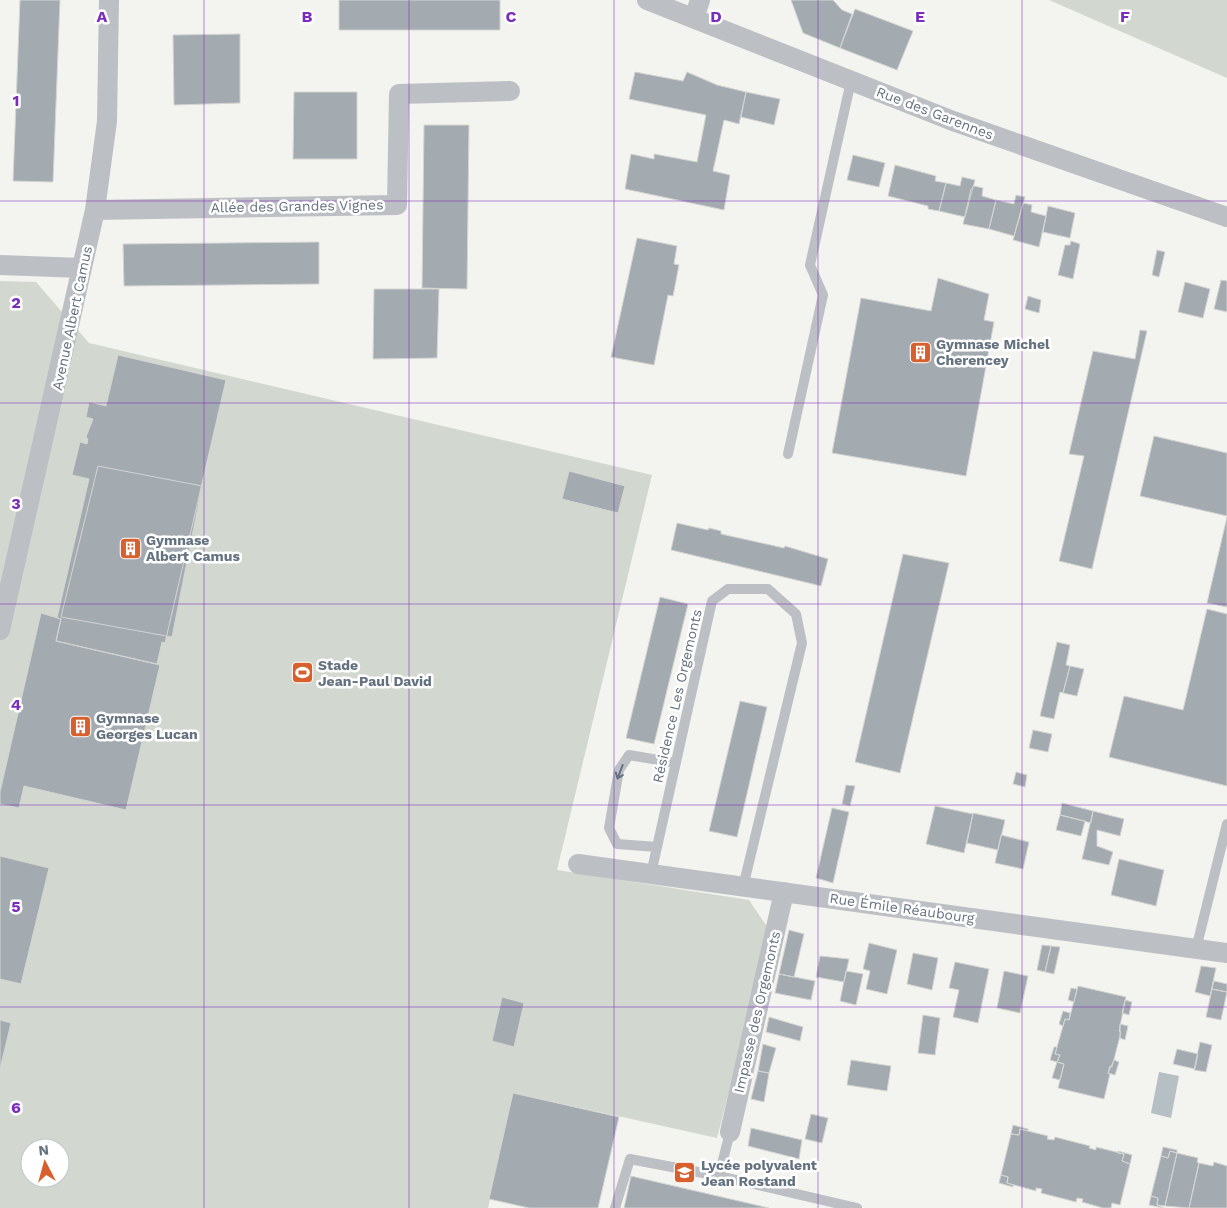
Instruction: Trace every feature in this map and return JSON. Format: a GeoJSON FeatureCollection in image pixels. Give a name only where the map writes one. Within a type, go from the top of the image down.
{"type":"FeatureCollection","features":[{"type":"Feature","properties":{"kind":"street","name":"Avenue Albert Camus"},"geometry":{"type":"LineString","coordinates":[[0,630],[95,210],[107,121],[109,0]]}},
{"type":"Feature","properties":{"kind":"street","name":"Rue des Garennes"},"geometry":{"type":"LineString","coordinates":[[647,0],[697,9],[851,81],[953,120],[1227,216]]}},
{"type":"Feature","properties":{"kind":"street","name":"Allée des Grandes Vignes"},"geometry":{"type":"LineString","coordinates":[[95,210],[397,205],[399,94],[510,91]]}},
{"type":"Feature","properties":{"kind":"street"},"geometry":{"type":"LineString","coordinates":[[0,265],[82,268]]}},
{"type":"Feature","properties":{"kind":"street","name":"Rue Émile Réaubourg"},"geometry":{"type":"LineString","coordinates":[[578,864],[1227,953]]}},
{"type":"Feature","properties":{"kind":"street","name":"Impasse des Orgemonts"},"geometry":{"type":"LineString","coordinates":[[730,1132],[784,892]]}},
{"type":"Feature","properties":{"kind":"lane"},"geometry":{"type":"LineString","coordinates":[[788,454],[823,296],[810,265],[851,81]]}},
{"type":"Feature","properties":{"kind":"lane","name":"Résidence Les Orgemonts"},"geometry":{"type":"LineString","coordinates":[[651,874],[712,601],[728,589],[768,589],[796,614],[802,643],[743,887]]}},
{"type":"Feature","properties":{"kind":"lane"},"geometry":{"type":"LineString","coordinates":[[657,848],[617,844],[609,828],[619,770],[629,755],[676,763]]}},
{"type":"Feature","properties":{"kind":"lane"},"geometry":{"type":"LineString","coordinates":[[1196,948],[1227,824]]}},
{"type":"Feature","properties":{"kind":"lane"},"geometry":{"type":"LineString","coordinates":[[719,1176],[730,1132]]}},
{"type":"Feature","properties":{"kind":"lane"},"geometry":{"type":"LineString","coordinates":[[615,1208],[630,1159],[719,1176],[857,1208]]}},
{"type":"Feature","properties":{"kind":"shaded area"},"geometry":{"type":"Polygon","coordinates":[[[1049,0],[1227,0],[1227,78],[1049,0]]]}},
{"type":"Feature","properties":{"kind":"shaded area","name":"Stade Jean-Paul David"},"geometry":{"type":"Polygon","coordinates":[[[0,281],[36,282],[89,343],[652,475],[557,870],[749,900],[770,931],[717,1138],[514,1093],[488,1208],[0,1208],[0,281]]]}},
{"type":"Feature","properties":{"kind":"shaded area"},"geometry":{"type":"Polygon","coordinates":[[[1159,1072],[1179,1076],[1171,1118],[1151,1113],[1159,1072]]]}},
{"type":"Feature","properties":{"kind":"building"},"geometry":{"type":"Polygon","coordinates":[[[20,0],[60,0],[53,182],[13,181],[20,0]]]}},
{"type":"Feature","properties":{"kind":"building"},"geometry":{"type":"Polygon","coordinates":[[[339,0],[500,0],[500,30],[339,30],[339,0]]]}},
{"type":"Feature","properties":{"kind":"building"},"geometry":{"type":"Polygon","coordinates":[[[791,0],[833,0],[842,10],[852,14],[840,48],[803,33],[791,0]]]}},
{"type":"Feature","properties":{"kind":"building"},"geometry":{"type":"Polygon","coordinates":[[[855,9],[913,31],[897,70],[840,48],[855,9]]]}},
{"type":"Feature","properties":{"kind":"building"},"geometry":{"type":"Polygon","coordinates":[[[240,34],[240,103],[174,105],[173,35],[240,34]]]}},
{"type":"Feature","properties":{"kind":"building"},"geometry":{"type":"Polygon","coordinates":[[[635,72],[683,81],[687,72],[717,85],[746,92],[739,124],[724,120],[713,171],[730,175],[724,210],[625,189],[631,154],[654,159],[654,154],[697,162],[706,115],[629,99],[635,72]]]}},
{"type":"Feature","properties":{"kind":"building"},"geometry":{"type":"Polygon","coordinates":[[[294,92],[357,92],[357,159],[293,159],[294,92]]]}},
{"type":"Feature","properties":{"kind":"building"},"geometry":{"type":"Polygon","coordinates":[[[746,92],[780,99],[774,125],[741,117],[746,92]]]}},
{"type":"Feature","properties":{"kind":"building"},"geometry":{"type":"Polygon","coordinates":[[[424,125],[469,125],[467,289],[422,288],[424,125]]]}},
{"type":"Feature","properties":{"kind":"building"},"geometry":{"type":"Polygon","coordinates":[[[853,155],[885,163],[879,187],[847,180],[853,155]]]}},
{"type":"Feature","properties":{"kind":"building"},"geometry":{"type":"Polygon","coordinates":[[[895,165],[936,176],[935,181],[946,183],[939,211],[928,209],[928,206],[888,196],[895,165]]]}},
{"type":"Feature","properties":{"kind":"building"},"geometry":{"type":"Polygon","coordinates":[[[962,177],[975,180],[965,217],[939,211],[946,183],[960,186],[962,177]]]}},
{"type":"Feature","properties":{"kind":"building"},"geometry":{"type":"Polygon","coordinates":[[[974,186],[983,188],[982,196],[996,200],[989,229],[963,224],[971,189],[974,186]]]}},
{"type":"Feature","properties":{"kind":"building"},"geometry":{"type":"Polygon","coordinates":[[[1016,195],[1025,197],[1014,236],[989,229],[996,200],[1014,204],[1016,195]]]}},
{"type":"Feature","properties":{"kind":"building"},"geometry":{"type":"Polygon","coordinates":[[[1023,203],[1032,205],[1031,212],[1046,216],[1039,247],[1013,240],[1023,203]]]}},
{"type":"Feature","properties":{"kind":"building"},"geometry":{"type":"Polygon","coordinates":[[[1048,206],[1075,213],[1070,238],[1043,232],[1048,206]]]}},
{"type":"Feature","properties":{"kind":"building"},"geometry":{"type":"Polygon","coordinates":[[[637,238],[677,246],[674,264],[679,265],[673,296],[668,295],[654,365],[611,357],[637,238]]]}},
{"type":"Feature","properties":{"kind":"building"},"geometry":{"type":"Polygon","coordinates":[[[1071,241],[1080,244],[1073,279],[1058,275],[1065,245],[1070,245],[1071,241]]]}},
{"type":"Feature","properties":{"kind":"building"},"geometry":{"type":"Polygon","coordinates":[[[319,242],[319,284],[124,286],[123,244],[319,242]]]}},
{"type":"Feature","properties":{"kind":"building"},"geometry":{"type":"Polygon","coordinates":[[[1157,250],[1165,252],[1159,277],[1152,275],[1157,250]]]}},
{"type":"Feature","properties":{"kind":"building","name":"Gymnase Michel Cherencey"},"geometry":{"type":"Polygon","coordinates":[[[938,278],[989,294],[984,320],[994,322],[966,476],[832,453],[861,298],[931,311],[938,278]]]}},
{"type":"Feature","properties":{"kind":"building"},"geometry":{"type":"Polygon","coordinates":[[[1221,280],[1227,281],[1227,312],[1214,309],[1221,280]]]}},
{"type":"Feature","properties":{"kind":"building"},"geometry":{"type":"Polygon","coordinates":[[[1185,282],[1210,289],[1203,318],[1178,312],[1185,282]]]}},
{"type":"Feature","properties":{"kind":"building"},"geometry":{"type":"Polygon","coordinates":[[[374,289],[439,289],[437,358],[373,359],[374,289]]]}},
{"type":"Feature","properties":{"kind":"building"},"geometry":{"type":"Polygon","coordinates":[[[1028,296],[1041,300],[1039,313],[1025,309],[1028,296]]]}},
{"type":"Feature","properties":{"kind":"building"},"geometry":{"type":"Polygon","coordinates":[[[1140,330],[1147,331],[1092,569],[1059,561],[1084,456],[1069,454],[1093,351],[1135,359],[1140,330]]]}},
{"type":"Feature","properties":{"kind":"building","name":"Gymnase Albert Camus"},"geometry":{"type":"Polygon","coordinates":[[[118,355],[226,380],[165,643],[162,642],[157,664],[56,641],[61,619],[57,618],[89,479],[72,475],[80,442],[87,444],[88,439],[86,437],[93,419],[86,417],[89,402],[106,406],[118,355]]]}},
{"type":"Feature","properties":{"kind":"building"},"geometry":{"type":"Polygon","coordinates":[[[1154,436],[1227,453],[1227,516],[1140,496],[1154,436]]]}},
{"type":"Feature","properties":{"kind":"building","name":"Gymnase Albert Camus"},"geometry":{"type":"Polygon","coordinates":[[[98,466],[202,486],[172,637],[61,617],[98,466]]]}},
{"type":"Feature","properties":{"kind":"building"},"geometry":{"type":"Polygon","coordinates":[[[569,471],[625,486],[618,513],[562,499],[569,471]]]}},
{"type":"Feature","properties":{"kind":"building"},"geometry":{"type":"Polygon","coordinates":[[[1227,517],[1227,607],[1207,603],[1227,517]]]}},
{"type":"Feature","properties":{"kind":"building"},"geometry":{"type":"Polygon","coordinates":[[[677,523],[708,530],[709,528],[721,531],[721,534],[784,548],[785,546],[828,559],[821,586],[671,550],[677,523]]]}},
{"type":"Feature","properties":{"kind":"building"},"geometry":{"type":"Polygon","coordinates":[[[903,554],[949,563],[900,773],[855,762],[903,554]]]}},
{"type":"Feature","properties":{"kind":"building"},"geometry":{"type":"Polygon","coordinates":[[[660,597],[688,604],[654,744],[626,738],[660,597]]]}},
{"type":"Feature","properties":{"kind":"building"},"geometry":{"type":"Polygon","coordinates":[[[1207,609],[1227,614],[1227,786],[1109,757],[1124,696],[1183,710],[1207,609]]]}},
{"type":"Feature","properties":{"kind":"building","name":"Gymnase Georges Lucan"},"geometry":{"type":"Polygon","coordinates":[[[41,613],[61,619],[56,641],[160,665],[126,810],[24,786],[19,808],[0,804],[0,792],[41,613]]]}},
{"type":"Feature","properties":{"kind":"building"},"geometry":{"type":"Polygon","coordinates":[[[1057,642],[1070,645],[1066,665],[1070,666],[1063,693],[1060,692],[1054,719],[1040,716],[1057,642]]]}},
{"type":"Feature","properties":{"kind":"building"},"geometry":{"type":"Polygon","coordinates":[[[1070,666],[1084,669],[1077,696],[1063,693],[1070,666]]]}},
{"type":"Feature","properties":{"kind":"building"},"geometry":{"type":"Polygon","coordinates":[[[740,701],[767,707],[737,837],[709,831],[740,701]]]}},
{"type":"Feature","properties":{"kind":"building"},"geometry":{"type":"Polygon","coordinates":[[[1033,730],[1052,734],[1048,752],[1029,748],[1033,730]]]}},
{"type":"Feature","properties":{"kind":"building"},"geometry":{"type":"Polygon","coordinates":[[[1016,772],[1027,775],[1025,787],[1013,784],[1016,772]]]}},
{"type":"Feature","properties":{"kind":"building"},"geometry":{"type":"Polygon","coordinates":[[[846,785],[855,786],[850,806],[842,804],[846,785]]]}},
{"type":"Feature","properties":{"kind":"building"},"geometry":{"type":"Polygon","coordinates":[[[1062,803],[1093,811],[1091,823],[1060,815],[1062,803]]]}},
{"type":"Feature","properties":{"kind":"building"},"geometry":{"type":"Polygon","coordinates":[[[935,806],[973,814],[964,853],[926,844],[935,806]]]}},
{"type":"Feature","properties":{"kind":"building"},"geometry":{"type":"Polygon","coordinates":[[[832,808],[849,812],[833,883],[816,878],[832,808]]]}},
{"type":"Feature","properties":{"kind":"building"},"geometry":{"type":"Polygon","coordinates":[[[1093,811],[1124,819],[1120,836],[1097,830],[1097,846],[1113,852],[1109,865],[1082,859],[1093,811]]]}},
{"type":"Feature","properties":{"kind":"building"},"geometry":{"type":"Polygon","coordinates":[[[973,813],[1005,820],[998,850],[967,843],[973,813]]]}},
{"type":"Feature","properties":{"kind":"building"},"geometry":{"type":"Polygon","coordinates":[[[1060,815],[1085,821],[1081,836],[1056,830],[1060,815]]]}},
{"type":"Feature","properties":{"kind":"building"},"geometry":{"type":"Polygon","coordinates":[[[1001,835],[1029,842],[1023,869],[995,863],[1001,835]]]}},
{"type":"Feature","properties":{"kind":"building"},"geometry":{"type":"Polygon","coordinates":[[[0,856],[49,868],[21,984],[0,979],[0,856]]]}},
{"type":"Feature","properties":{"kind":"building"},"geometry":{"type":"Polygon","coordinates":[[[1119,859],[1164,870],[1156,906],[1111,895],[1119,859]]]}},
{"type":"Feature","properties":{"kind":"building"},"geometry":{"type":"Polygon","coordinates":[[[789,930],[804,934],[794,977],[779,974],[789,930]]]}},
{"type":"Feature","properties":{"kind":"building"},"geometry":{"type":"Polygon","coordinates":[[[869,943],[897,950],[887,994],[866,989],[870,971],[863,969],[869,943]]]}},
{"type":"Feature","properties":{"kind":"building"},"geometry":{"type":"Polygon","coordinates":[[[1042,945],[1051,946],[1045,972],[1037,970],[1042,945]]]}},
{"type":"Feature","properties":{"kind":"building"},"geometry":{"type":"Polygon","coordinates":[[[1051,946],[1060,947],[1054,974],[1045,972],[1051,946]]]}},
{"type":"Feature","properties":{"kind":"building"},"geometry":{"type":"Polygon","coordinates":[[[913,953],[938,958],[932,990],[907,984],[913,953]]]}},
{"type":"Feature","properties":{"kind":"building"},"geometry":{"type":"Polygon","coordinates":[[[820,956],[849,959],[844,982],[816,977],[820,956]]]}},
{"type":"Feature","properties":{"kind":"building"},"geometry":{"type":"Polygon","coordinates":[[[955,962],[989,969],[978,1023],[953,1017],[959,990],[949,988],[955,962]]]}},
{"type":"Feature","properties":{"kind":"building"},"geometry":{"type":"Polygon","coordinates":[[[1201,966],[1216,968],[1210,996],[1195,992],[1201,966]]]}},
{"type":"Feature","properties":{"kind":"building"},"geometry":{"type":"Polygon","coordinates":[[[846,971],[863,974],[856,1005],[840,1001],[846,971]]]}},
{"type":"Feature","properties":{"kind":"building"},"geometry":{"type":"Polygon","coordinates":[[[1004,971],[1028,976],[1020,1013],[997,1008],[1004,971]]]}},
{"type":"Feature","properties":{"kind":"building"},"geometry":{"type":"Polygon","coordinates":[[[779,974],[815,981],[811,1000],[775,993],[779,974]]]}},
{"type":"Feature","properties":{"kind":"building"},"geometry":{"type":"Polygon","coordinates":[[[1214,981],[1227,984],[1227,992],[1212,989],[1214,981]]]}},
{"type":"Feature","properties":{"kind":"building"},"geometry":{"type":"Polygon","coordinates":[[[1078,986],[1126,997],[1119,1031],[1121,1032],[1112,1067],[1110,1066],[1108,1073],[1110,1074],[1104,1099],[1058,1088],[1064,1064],[1057,1062],[1060,1055],[1055,1054],[1065,1019],[1069,1020],[1078,986]]]}},
{"type":"Feature","properties":{"kind":"building"},"geometry":{"type":"Polygon","coordinates":[[[1071,988],[1077,989],[1074,1002],[1068,1000],[1071,988]]]}},
{"type":"Feature","properties":{"kind":"building"},"geometry":{"type":"Polygon","coordinates":[[[1212,989],[1227,992],[1221,1020],[1206,1017],[1212,989]]]}},
{"type":"Feature","properties":{"kind":"building"},"geometry":{"type":"Polygon","coordinates":[[[502,997],[524,1003],[514,1047],[492,1041],[502,997]]]}},
{"type":"Feature","properties":{"kind":"building"},"geometry":{"type":"Polygon","coordinates":[[[1125,1000],[1132,1002],[1129,1015],[1122,1013],[1125,1000]]]}},
{"type":"Feature","properties":{"kind":"building"},"geometry":{"type":"Polygon","coordinates":[[[1063,1011],[1070,1013],[1069,1020],[1065,1019],[1063,1026],[1059,1024],[1063,1011]]]}},
{"type":"Feature","properties":{"kind":"building"},"geometry":{"type":"Polygon","coordinates":[[[923,1015],[940,1018],[935,1055],[918,1053],[923,1015]]]}},
{"type":"Feature","properties":{"kind":"building"},"geometry":{"type":"Polygon","coordinates":[[[769,1017],[803,1027],[800,1041],[766,1032],[769,1017]]]}},
{"type":"Feature","properties":{"kind":"building"},"geometry":{"type":"Polygon","coordinates":[[[0,1020],[11,1023],[0,1069],[0,1020]]]}},
{"type":"Feature","properties":{"kind":"building"},"geometry":{"type":"Polygon","coordinates":[[[1120,1024],[1128,1026],[1125,1040],[1120,1038],[1120,1024]]]}},
{"type":"Feature","properties":{"kind":"building"},"geometry":{"type":"Polygon","coordinates":[[[1200,1042],[1212,1045],[1206,1072],[1194,1070],[1200,1042]]]}},
{"type":"Feature","properties":{"kind":"building"},"geometry":{"type":"Polygon","coordinates":[[[763,1044],[776,1048],[769,1073],[758,1071],[763,1044]]]}},
{"type":"Feature","properties":{"kind":"building"},"geometry":{"type":"Polygon","coordinates":[[[1054,1047],[1057,1047],[1055,1054],[1060,1055],[1057,1062],[1050,1060],[1054,1047]]]}},
{"type":"Feature","properties":{"kind":"building"},"geometry":{"type":"Polygon","coordinates":[[[1177,1049],[1198,1054],[1195,1069],[1173,1064],[1177,1049]]]}},
{"type":"Feature","properties":{"kind":"building"},"geometry":{"type":"Polygon","coordinates":[[[851,1060],[891,1066],[887,1091],[847,1085],[851,1060]]]}},
{"type":"Feature","properties":{"kind":"building"},"geometry":{"type":"Polygon","coordinates":[[[1114,1060],[1119,1062],[1115,1075],[1108,1073],[1114,1060]]]}},
{"type":"Feature","properties":{"kind":"building"},"geometry":{"type":"Polygon","coordinates":[[[1057,1062],[1064,1064],[1060,1080],[1052,1078],[1057,1062]]]}},
{"type":"Feature","properties":{"kind":"building"},"geometry":{"type":"Polygon","coordinates":[[[758,1071],[769,1073],[764,1102],[751,1099],[758,1071]]]}},
{"type":"Feature","properties":{"kind":"building"},"geometry":{"type":"Polygon","coordinates":[[[513,1093],[619,1117],[598,1208],[529,1208],[489,1199],[513,1093]]]}},
{"type":"Feature","properties":{"kind":"building"},"geometry":{"type":"Polygon","coordinates":[[[811,1114],[828,1118],[822,1143],[805,1139],[811,1114]]]}},
{"type":"Feature","properties":{"kind":"building"},"geometry":{"type":"Polygon","coordinates":[[[1013,1125],[1028,1129],[1028,1131],[1020,1129],[1019,1135],[1011,1134],[1013,1125]]]}},
{"type":"Feature","properties":{"kind":"building"},"geometry":{"type":"Polygon","coordinates":[[[751,1128],[802,1140],[799,1159],[748,1146],[751,1128]]]}},
{"type":"Feature","properties":{"kind":"building"},"geometry":{"type":"Polygon","coordinates":[[[1020,1129],[1048,1136],[1047,1139],[1054,1140],[1055,1137],[1090,1146],[1089,1148],[1096,1150],[1096,1147],[1124,1154],[1122,1161],[1130,1164],[1120,1205],[1112,1203],[1111,1208],[1103,1208],[1082,1202],[1083,1199],[1077,1198],[1076,1202],[1041,1193],[1042,1189],[1036,1188],[1036,1191],[1007,1183],[1008,1177],[1001,1175],[1011,1134],[1019,1135],[1020,1129]]]}},
{"type":"Feature","properties":{"kind":"building"},"geometry":{"type":"Polygon","coordinates":[[[1163,1147],[1177,1150],[1177,1153],[1170,1151],[1168,1158],[1161,1156],[1163,1147]]]}},
{"type":"Feature","properties":{"kind":"building"},"geometry":{"type":"Polygon","coordinates":[[[1118,1151],[1132,1155],[1130,1164],[1122,1161],[1124,1154],[1118,1153],[1118,1151]]]}},
{"type":"Feature","properties":{"kind":"building"},"geometry":{"type":"Polygon","coordinates":[[[1170,1151],[1177,1153],[1165,1206],[1157,1205],[1158,1198],[1151,1196],[1161,1156],[1168,1158],[1170,1151]]]}},
{"type":"Feature","properties":{"kind":"building"},"geometry":{"type":"Polygon","coordinates":[[[1177,1153],[1198,1158],[1197,1162],[1199,1163],[1189,1208],[1165,1206],[1177,1153]]]}},
{"type":"Feature","properties":{"kind":"building"},"geometry":{"type":"Polygon","coordinates":[[[1214,1162],[1227,1166],[1227,1208],[1189,1208],[1199,1163],[1213,1166],[1214,1162]]]}},
{"type":"Feature","properties":{"kind":"building"},"geometry":{"type":"Polygon","coordinates":[[[1001,1175],[1008,1177],[1007,1183],[1013,1185],[1013,1187],[999,1183],[1001,1175]]]}},
{"type":"Feature","properties":{"kind":"building"},"geometry":{"type":"Polygon","coordinates":[[[631,1176],[769,1208],[624,1208],[631,1176]]]}},
{"type":"Feature","properties":{"kind":"building"},"geometry":{"type":"Polygon","coordinates":[[[1151,1196],[1158,1198],[1157,1205],[1164,1208],[1149,1205],[1151,1196]]]}},
{"type":"Feature","properties":{"kind":"place","name":"Gymnase Michel Cherencey"},"geometry":{"type":"Point","coordinates":[920,352]}},
{"type":"Feature","properties":{"kind":"place","name":"Gymnase Albert Camus"},"geometry":{"type":"Point","coordinates":[130,548]}},
{"type":"Feature","properties":{"kind":"place","name":"Stade Jean-Paul David"},"geometry":{"type":"Point","coordinates":[302,673]}},
{"type":"Feature","properties":{"kind":"place","name":"Gymnase Georges Lucan"},"geometry":{"type":"Point","coordinates":[80,726]}},
{"type":"Feature","properties":{"kind":"place","name":"Lycée polyvalent Jean Rostand"},"geometry":{"type":"Point","coordinates":[685,1173]}}]}
